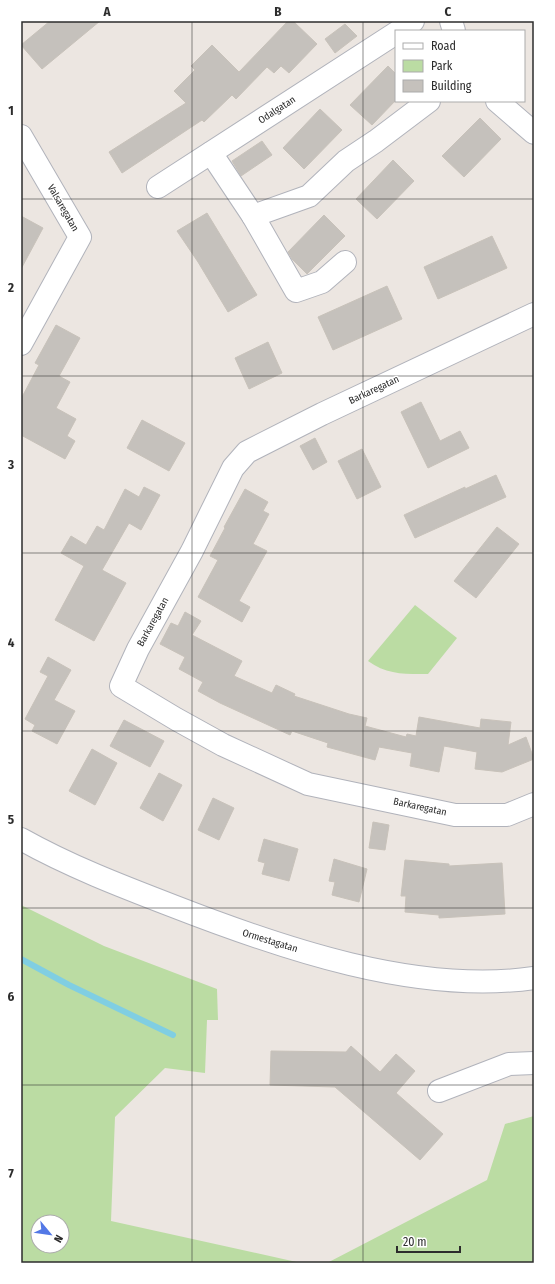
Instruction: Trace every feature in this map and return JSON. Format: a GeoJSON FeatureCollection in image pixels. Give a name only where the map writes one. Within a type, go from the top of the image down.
{"type":"FeatureCollection","features":[{"type":"Feature","properties":{"kind":"street"},"geometry":{"type":"LineString","coordinates":[[400,30],[413,21]]}},
{"type":"Feature","properties":{"kind":"street","name":"Odalgatan"},"geometry":{"type":"LineString","coordinates":[[158,187],[395,34]]}},
{"type":"Feature","properties":{"kind":"street"},"geometry":{"type":"LineString","coordinates":[[253,216],[309,196],[346,161],[376,141],[428,102]]}},
{"type":"Feature","properties":{"kind":"street"},"geometry":{"type":"LineString","coordinates":[[498,102],[534,133]]}},
{"type":"Feature","properties":{"kind":"street","name":"Valsaregatan"},"geometry":{"type":"LineString","coordinates":[[21,136],[80,237],[21,344]]}},
{"type":"Feature","properties":{"kind":"street"},"geometry":{"type":"LineString","coordinates":[[211,153],[253,216],[296,292],[322,282],[345,262]]}},
{"type":"Feature","properties":{"kind":"street","name":"Barkaregatan"},"geometry":{"type":"LineString","coordinates":[[534,314],[329,411],[247,452],[233,468],[192,551],[138,648],[122,686],[222,745],[308,784],[455,815],[507,815],[534,804]]}},
{"type":"Feature","properties":{"kind":"street","name":"Ormestagatan"},"geometry":{"type":"LineString","coordinates":[[21,838],[46,852],[124,888],[236,931],[329,959],[397,975],[458,981],[519,980],[534,978]]}},
{"type":"Feature","properties":{"kind":"street"},"geometry":{"type":"LineString","coordinates":[[439,1091],[510,1064],[534,1063]]}},
{"type":"Feature","properties":{"kind":"green space"},"geometry":{"type":"Polygon","coordinates":[[[415,605],[457,638],[428,674],[396,673],[375,666],[368,661],[415,605]]]}},
{"type":"Feature","properties":{"kind":"green space"},"geometry":{"type":"Polygon","coordinates":[[[21,905],[104,946],[217,989],[218,1020],[207,1020],[205,1073],[165,1068],[115,1117],[111,1221],[301,1263],[21,1263],[21,905]]]}},
{"type":"Feature","properties":{"kind":"green space"},"geometry":{"type":"Polygon","coordinates":[[[534,1116],[534,1263],[327,1263],[487,1180],[505,1124],[534,1116]]]}},
{"type":"Feature","properties":{"kind":"building"},"geometry":{"type":"Polygon","coordinates":[[[50,21],[100,21],[42,69],[21,45],[50,21]]]}},
{"type":"Feature","properties":{"kind":"building"},"geometry":{"type":"Polygon","coordinates":[[[288,21],[293,21],[317,44],[289,73],[281,66],[274,73],[267,67],[236,99],[232,95],[204,122],[202,120],[122,173],[109,152],[186,103],[174,91],[195,70],[191,66],[212,45],[239,72],[288,21]]]}},
{"type":"Feature","properties":{"kind":"building"},"geometry":{"type":"Polygon","coordinates":[[[345,24],[357,36],[335,53],[325,39],[345,24]]]}},
{"type":"Feature","properties":{"kind":"building"},"geometry":{"type":"Polygon","coordinates":[[[388,66],[395,73],[395,101],[372,125],[350,105],[388,66]]]}},
{"type":"Feature","properties":{"kind":"building"},"geometry":{"type":"Polygon","coordinates":[[[320,109],[342,130],[304,169],[283,148],[320,109]]]}},
{"type":"Feature","properties":{"kind":"building"},"geometry":{"type":"Polygon","coordinates":[[[480,118],[501,139],[464,177],[442,156],[480,118]]]}},
{"type":"Feature","properties":{"kind":"building"},"geometry":{"type":"Polygon","coordinates":[[[262,141],[272,155],[241,176],[232,161],[262,141]]]}},
{"type":"Feature","properties":{"kind":"building"},"geometry":{"type":"Polygon","coordinates":[[[393,160],[414,181],[377,219],[356,199],[393,160]]]}},
{"type":"Feature","properties":{"kind":"building"},"geometry":{"type":"Polygon","coordinates":[[[207,213],[257,295],[228,312],[198,262],[177,231],[207,213]]]}},
{"type":"Feature","properties":{"kind":"building"},"geometry":{"type":"Polygon","coordinates":[[[324,215],[345,236],[307,274],[292,259],[288,252],[324,215]]]}},
{"type":"Feature","properties":{"kind":"building"},"geometry":{"type":"Polygon","coordinates":[[[21,216],[43,228],[21,269],[21,216]]]}},
{"type":"Feature","properties":{"kind":"building"},"geometry":{"type":"Polygon","coordinates":[[[492,236],[507,268],[438,299],[424,267],[492,236]]]}},
{"type":"Feature","properties":{"kind":"building"},"geometry":{"type":"Polygon","coordinates":[[[387,286],[402,319],[333,350],[318,317],[387,286]]]}},
{"type":"Feature","properties":{"kind":"building"},"geometry":{"type":"Polygon","coordinates":[[[56,325],[80,338],[59,376],[70,382],[56,408],[76,419],[67,436],[75,441],[65,459],[21,435],[21,399],[39,365],[35,363],[56,325]]]}},
{"type":"Feature","properties":{"kind":"building"},"geometry":{"type":"Polygon","coordinates":[[[268,342],[282,373],[249,389],[235,358],[268,342]]]}},
{"type":"Feature","properties":{"kind":"building"},"geometry":{"type":"Polygon","coordinates":[[[421,402],[440,441],[460,431],[469,448],[428,468],[401,412],[421,402]]]}},
{"type":"Feature","properties":{"kind":"building"},"geometry":{"type":"Polygon","coordinates":[[[142,420],[185,443],[169,471],[127,448],[142,420]]]}},
{"type":"Feature","properties":{"kind":"building"},"geometry":{"type":"Polygon","coordinates":[[[315,438],[327,462],[313,470],[300,446],[315,438]]]}},
{"type":"Feature","properties":{"kind":"building"},"geometry":{"type":"Polygon","coordinates":[[[362,449],[381,487],[357,499],[338,461],[362,449]]]}},
{"type":"Feature","properties":{"kind":"building"},"geometry":{"type":"Polygon","coordinates":[[[496,475],[506,497],[415,538],[404,515],[465,487],[465,489],[496,475]]]}},
{"type":"Feature","properties":{"kind":"building"},"geometry":{"type":"Polygon","coordinates":[[[144,487],[160,495],[141,530],[129,523],[102,570],[126,583],[94,641],[55,620],[84,566],[61,553],[71,536],[86,545],[97,526],[104,530],[125,489],[139,497],[144,487]]]}},
{"type":"Feature","properties":{"kind":"building"},"geometry":{"type":"Polygon","coordinates":[[[245,489],[268,502],[263,511],[269,514],[253,544],[267,551],[239,601],[250,607],[242,622],[198,597],[218,560],[210,556],[245,489]]]}},
{"type":"Feature","properties":{"kind":"building"},"geometry":{"type":"Polygon","coordinates":[[[497,527],[519,544],[476,598],[454,581],[497,527]]]}},
{"type":"Feature","properties":{"kind":"building"},"geometry":{"type":"Polygon","coordinates":[[[185,612],[201,621],[192,635],[242,661],[234,676],[272,693],[276,685],[295,694],[294,696],[349,714],[367,718],[365,726],[406,737],[407,734],[416,736],[419,717],[480,728],[481,719],[511,722],[508,745],[526,737],[534,759],[502,772],[475,769],[477,752],[444,746],[439,772],[410,766],[412,753],[379,747],[375,760],[327,747],[328,743],[292,731],[290,735],[220,703],[198,691],[203,682],[179,669],[185,657],[160,644],[171,623],[178,626],[185,612]]]}},
{"type":"Feature","properties":{"kind":"building"},"geometry":{"type":"Polygon","coordinates":[[[48,657],[71,670],[54,700],[75,711],[57,744],[32,731],[35,725],[25,719],[48,676],[40,672],[48,657]]]}},
{"type":"Feature","properties":{"kind":"building"},"geometry":{"type":"Polygon","coordinates":[[[124,720],[164,741],[150,767],[110,746],[124,720]]]}},
{"type":"Feature","properties":{"kind":"building"},"geometry":{"type":"Polygon","coordinates":[[[92,749],[117,763],[95,805],[69,791],[92,749]]]}},
{"type":"Feature","properties":{"kind":"building"},"geometry":{"type":"Polygon","coordinates":[[[159,773],[182,785],[163,821],[140,808],[159,773]]]}},
{"type":"Feature","properties":{"kind":"building"},"geometry":{"type":"Polygon","coordinates":[[[213,798],[234,808],[219,840],[198,830],[213,798]]]}},
{"type":"Feature","properties":{"kind":"building"},"geometry":{"type":"Polygon","coordinates":[[[373,822],[389,825],[385,850],[369,848],[373,822]]]}},
{"type":"Feature","properties":{"kind":"building"},"geometry":{"type":"Polygon","coordinates":[[[264,839],[298,849],[289,881],[262,874],[265,863],[258,861],[264,839]]]}},
{"type":"Feature","properties":{"kind":"building"},"geometry":{"type":"Polygon","coordinates":[[[334,859],[367,869],[359,902],[332,895],[335,882],[329,881],[334,859]]]}},
{"type":"Feature","properties":{"kind":"building"},"geometry":{"type":"Polygon","coordinates":[[[405,860],[449,864],[449,866],[502,863],[505,914],[439,918],[439,915],[405,912],[406,896],[401,896],[405,860]]]}},
{"type":"Feature","properties":{"kind":"building"},"geometry":{"type":"Polygon","coordinates":[[[351,1046],[380,1072],[396,1054],[415,1071],[396,1093],[443,1134],[420,1160],[335,1087],[270,1085],[271,1051],[346,1052],[351,1046]]]}},
{"type":"Feature","properties":{"kind":"waterway"},"geometry":{"type":"LineString","coordinates":[[21,959],[69,985],[173,1035]]}}]}
